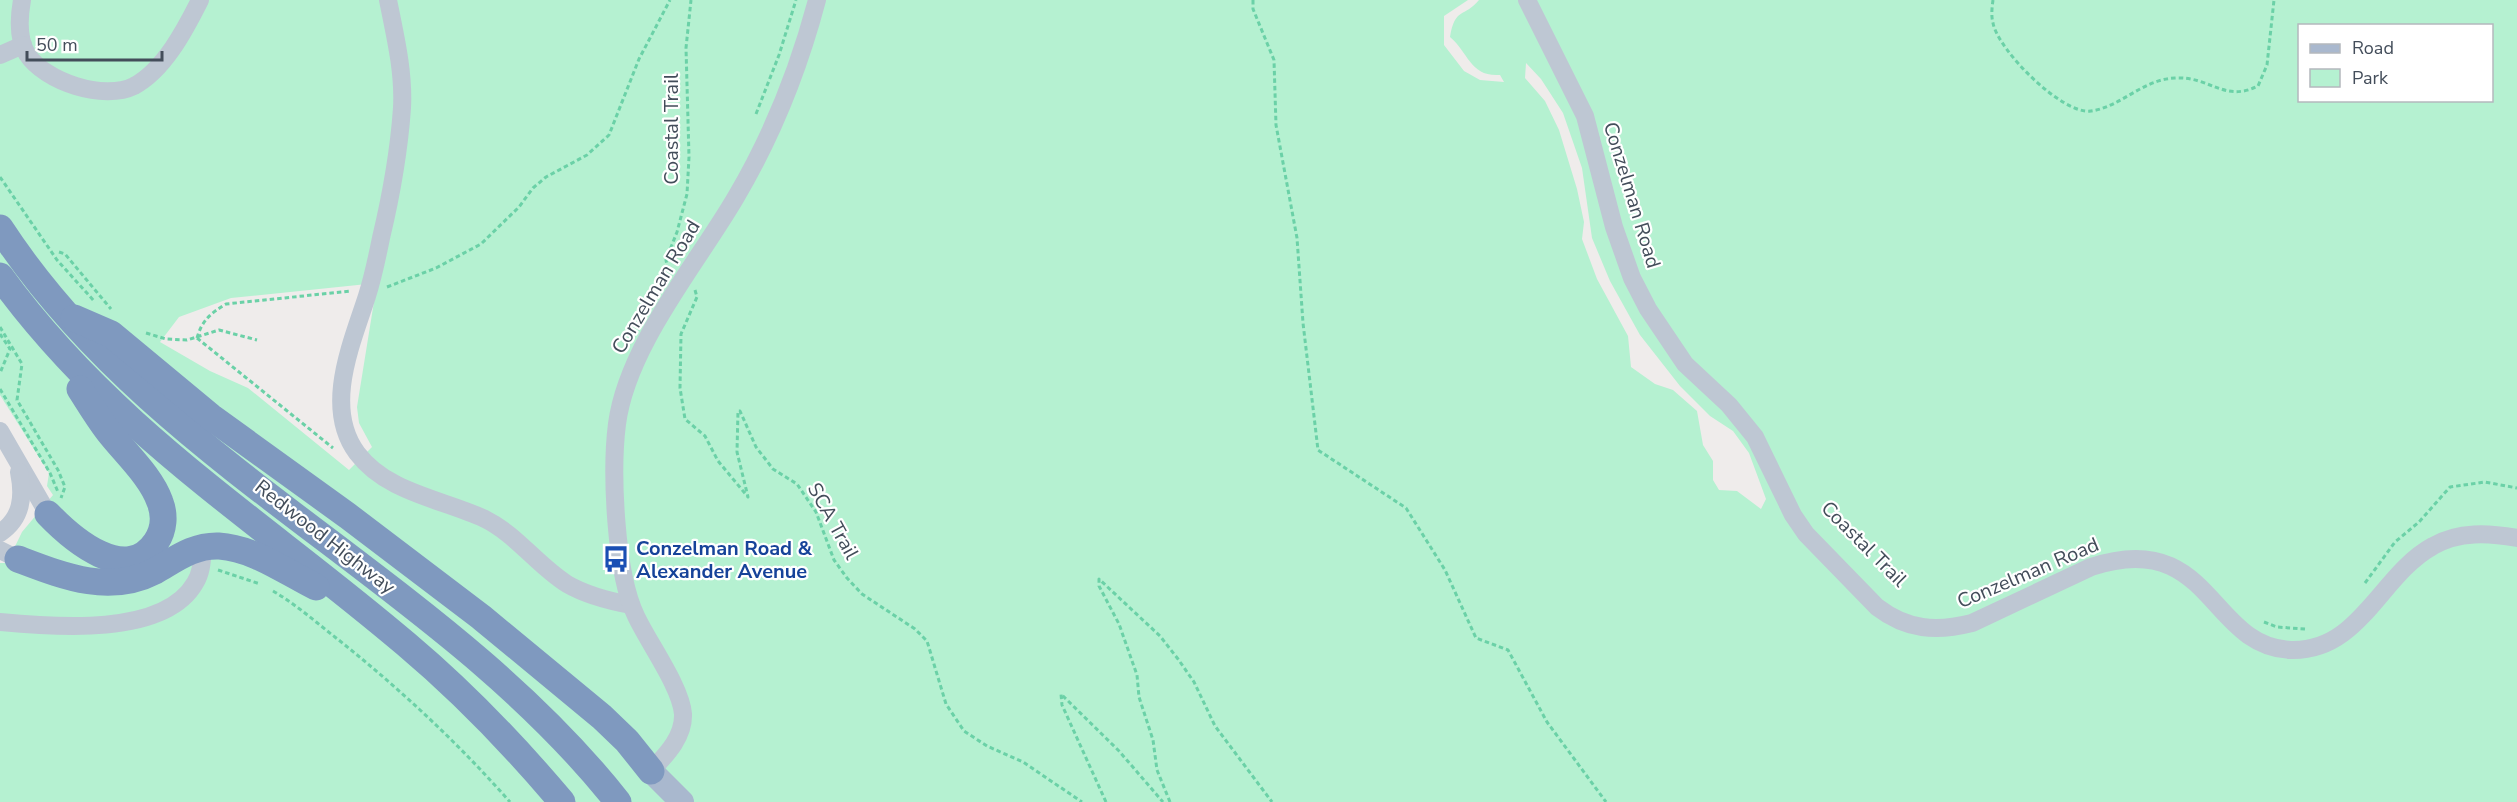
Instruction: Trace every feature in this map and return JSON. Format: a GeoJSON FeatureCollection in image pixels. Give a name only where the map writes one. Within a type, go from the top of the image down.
{"type":"FeatureCollection","features":[{"type":"Feature","properties":{"kind":"highway","name":"Redwood Highway"},"geometry":{"type":"LineString","coordinates":[[0,228],[32,274],[105,358],[164,411],[480,660],[564,741],[618,802]]}},
{"type":"Feature","properties":{"kind":"highway","name":"Redwood Highway"},"geometry":{"type":"LineString","coordinates":[[0,277],[51,342],[104,398],[141,431],[375,619],[461,693],[520,753],[562,802]]}},
{"type":"Feature","properties":{"kind":"highway"},"geometry":{"type":"LineString","coordinates":[[66,314],[111,334],[211,417],[348,516],[489,623],[602,717],[632,745],[651,771]]}},
{"type":"Feature","properties":{"kind":"highway"},"geometry":{"type":"LineString","coordinates":[[51,342],[102,423],[154,490],[162,508],[163,522],[157,540],[148,551],[134,558],[117,560],[86,547],[54,507]]}},
{"type":"Feature","properties":{"kind":"highway"},"geometry":{"type":"LineString","coordinates":[[9,554],[77,580],[115,583],[145,575],[178,556],[203,547],[225,547],[243,551],[375,619]]}},
{"type":"Feature","properties":{"kind":"highway"},"geometry":{"type":"LineString","coordinates":[[520,753],[550,802]]}},
{"type":"Feature","properties":{"kind":"main road"},"geometry":{"type":"LineString","coordinates":[[651,771],[682,802]]}},
{"type":"Feature","properties":{"kind":"street"},"geometry":{"type":"LineString","coordinates":[[22,0],[20,24],[23,45],[27,54],[41,68],[67,82],[99,92],[122,90],[144,79],[154,70],[182,33],[200,0]]}},
{"type":"Feature","properties":{"kind":"street"},"geometry":{"type":"LineString","coordinates":[[388,0],[401,72],[402,107],[384,228],[367,298],[348,356],[342,413],[348,438],[365,461],[399,486],[494,524],[514,537],[557,577],[574,588],[631,605]]}},
{"type":"Feature","properties":{"kind":"street","name":"Conzelman Road"},"geometry":{"type":"LineString","coordinates":[[651,771],[676,742],[683,716],[679,697],[631,605],[617,510],[615,471],[617,423],[634,366],[691,287],[767,136],[796,65],[817,0]]}},
{"type":"Feature","properties":{"kind":"street","name":"Conzelman Road"},"geometry":{"type":"LineString","coordinates":[[1527,0],[1585,116],[1623,254],[1648,309],[1684,364],[1729,405],[1755,437],[1788,507],[1806,534],[1877,607],[1890,617],[1921,628],[1953,628],[1972,623],[2091,567],[2110,561],[2134,558],[2158,561],[2181,571],[2200,585],[2237,626],[2256,639],[2281,648],[2307,649],[2334,640],[2349,629],[2404,567],[2434,545],[2455,537],[2476,534],[2517,538]]}},
{"type":"Feature","properties":{"kind":"street"},"geometry":{"type":"LineString","coordinates":[[0,55],[23,45]]}},
{"type":"Feature","properties":{"kind":"street"},"geometry":{"type":"LineString","coordinates":[[0,431],[16,459],[54,507]]}},
{"type":"Feature","properties":{"kind":"street"},"geometry":{"type":"LineString","coordinates":[[0,533],[13,522],[21,504],[21,481],[16,459]]}},
{"type":"Feature","properties":{"kind":"street"},"geometry":{"type":"LineString","coordinates":[[0,622],[99,625],[133,620],[154,613],[174,603],[193,586],[201,567],[203,547]]}},
{"type":"Feature","properties":{"kind":"path","name":"Coastal Trail"},"geometry":{"type":"LineString","coordinates":[[367,298],[436,268],[481,244],[546,177],[587,155],[609,135],[639,59],[670,0]]}},
{"type":"Feature","properties":{"kind":"path","name":"Coastal Trail"},"geometry":{"type":"LineString","coordinates":[[691,0],[686,48],[689,156],[687,194],[677,232],[666,260],[669,272],[691,287]]}},
{"type":"Feature","properties":{"kind":"path"},"geometry":{"type":"LineString","coordinates":[[756,116],[779,55],[796,0]]}},
{"type":"Feature","properties":{"kind":"path"},"geometry":{"type":"LineString","coordinates":[[1253,0],[1252,9],[1274,60],[1276,125],[1297,238],[1303,323],[1318,450],[1406,508],[1445,570],[1476,638],[1509,650],[1547,722],[1606,802]]}},
{"type":"Feature","properties":{"kind":"path"},"geometry":{"type":"LineString","coordinates":[[1993,0],[1993,23],[2000,39],[2020,63],[2048,93],[2068,107],[2088,112],[2105,108],[2139,88],[2165,78],[2189,77],[2225,91],[2243,93],[2258,86],[2267,65],[2274,0]]}},
{"type":"Feature","properties":{"kind":"path"},"geometry":{"type":"LineString","coordinates":[[0,177],[57,260],[93,301],[110,314],[111,307],[65,254],[59,252]]}},
{"type":"Feature","properties":{"kind":"path","name":"SCA Trail"},"geometry":{"type":"LineString","coordinates":[[691,287],[681,334],[680,388],[685,419],[705,436],[718,460],[748,497],[737,452],[736,417],[738,411],[741,411],[756,447],[772,469],[797,484],[810,503],[824,530],[834,560],[847,578],[862,594],[923,636],[929,646],[946,704],[964,731],[987,746],[1023,762],[1082,802]]}},
{"type":"Feature","properties":{"kind":"path"},"geometry":{"type":"LineString","coordinates":[[197,338],[201,324],[226,304],[351,291],[367,298]]}},
{"type":"Feature","properties":{"kind":"path"},"geometry":{"type":"LineString","coordinates":[[144,333],[176,340],[197,338],[219,330],[257,339]]}},
{"type":"Feature","properties":{"kind":"path"},"geometry":{"type":"LineString","coordinates":[[0,334],[10,349],[0,373]]}},
{"type":"Feature","properties":{"kind":"path"},"geometry":{"type":"LineString","coordinates":[[197,338],[328,446],[365,461]]}},
{"type":"Feature","properties":{"kind":"path"},"geometry":{"type":"LineString","coordinates":[[0,389],[50,473],[54,507]]}},
{"type":"Feature","properties":{"kind":"path"},"geometry":{"type":"LineString","coordinates":[[2360,588],[2395,542],[2419,522],[2450,487],[2485,482],[2517,488]]}},
{"type":"Feature","properties":{"kind":"path"},"geometry":{"type":"LineString","coordinates":[[1170,802],[1157,770],[1153,740],[1138,696],[1137,675],[1099,579],[1160,636],[1178,659],[1194,682],[1215,726],[1272,802]]}},
{"type":"Feature","properties":{"kind":"path"},"geometry":{"type":"LineString","coordinates":[[2259,620],[2277,627],[2309,629]]}},
{"type":"Feature","properties":{"kind":"path"},"geometry":{"type":"LineString","coordinates":[[1106,802],[1062,705],[1061,694],[1119,751],[1163,802]]}},
{"type":"Feature","properties":{"kind":"green space"},"geometry":{"type":"Polygon","coordinates":[[[0,0],[1468,0],[1444,16],[1444,45],[1464,71],[1480,80],[1504,82],[1500,75],[1490,75],[1476,68],[1450,37],[1457,17],[1479,0],[2517,0],[2517,802],[0,802],[0,563],[7,563],[22,532],[53,495],[47,486],[49,473],[0,395],[0,0]],[[1526,63],[1525,78],[1545,101],[1559,130],[1577,189],[1584,222],[1582,239],[1597,279],[1628,336],[1631,367],[1655,384],[1673,390],[1697,411],[1703,445],[1713,461],[1713,480],[1719,490],[1737,491],[1761,509],[1766,499],[1749,453],[1733,431],[1710,416],[1680,386],[1640,335],[1610,281],[1592,238],[1582,168],[1563,113],[1541,79],[1526,63]],[[377,283],[231,298],[179,317],[160,342],[210,371],[248,388],[349,470],[372,447],[359,423],[357,407],[377,283]]]}},
{"type":"Feature","properties":{"kind":"place","name":"Conzelman Road & Alexander Avenue"},"geometry":{"type":"Point","coordinates":[616,559]}}]}
